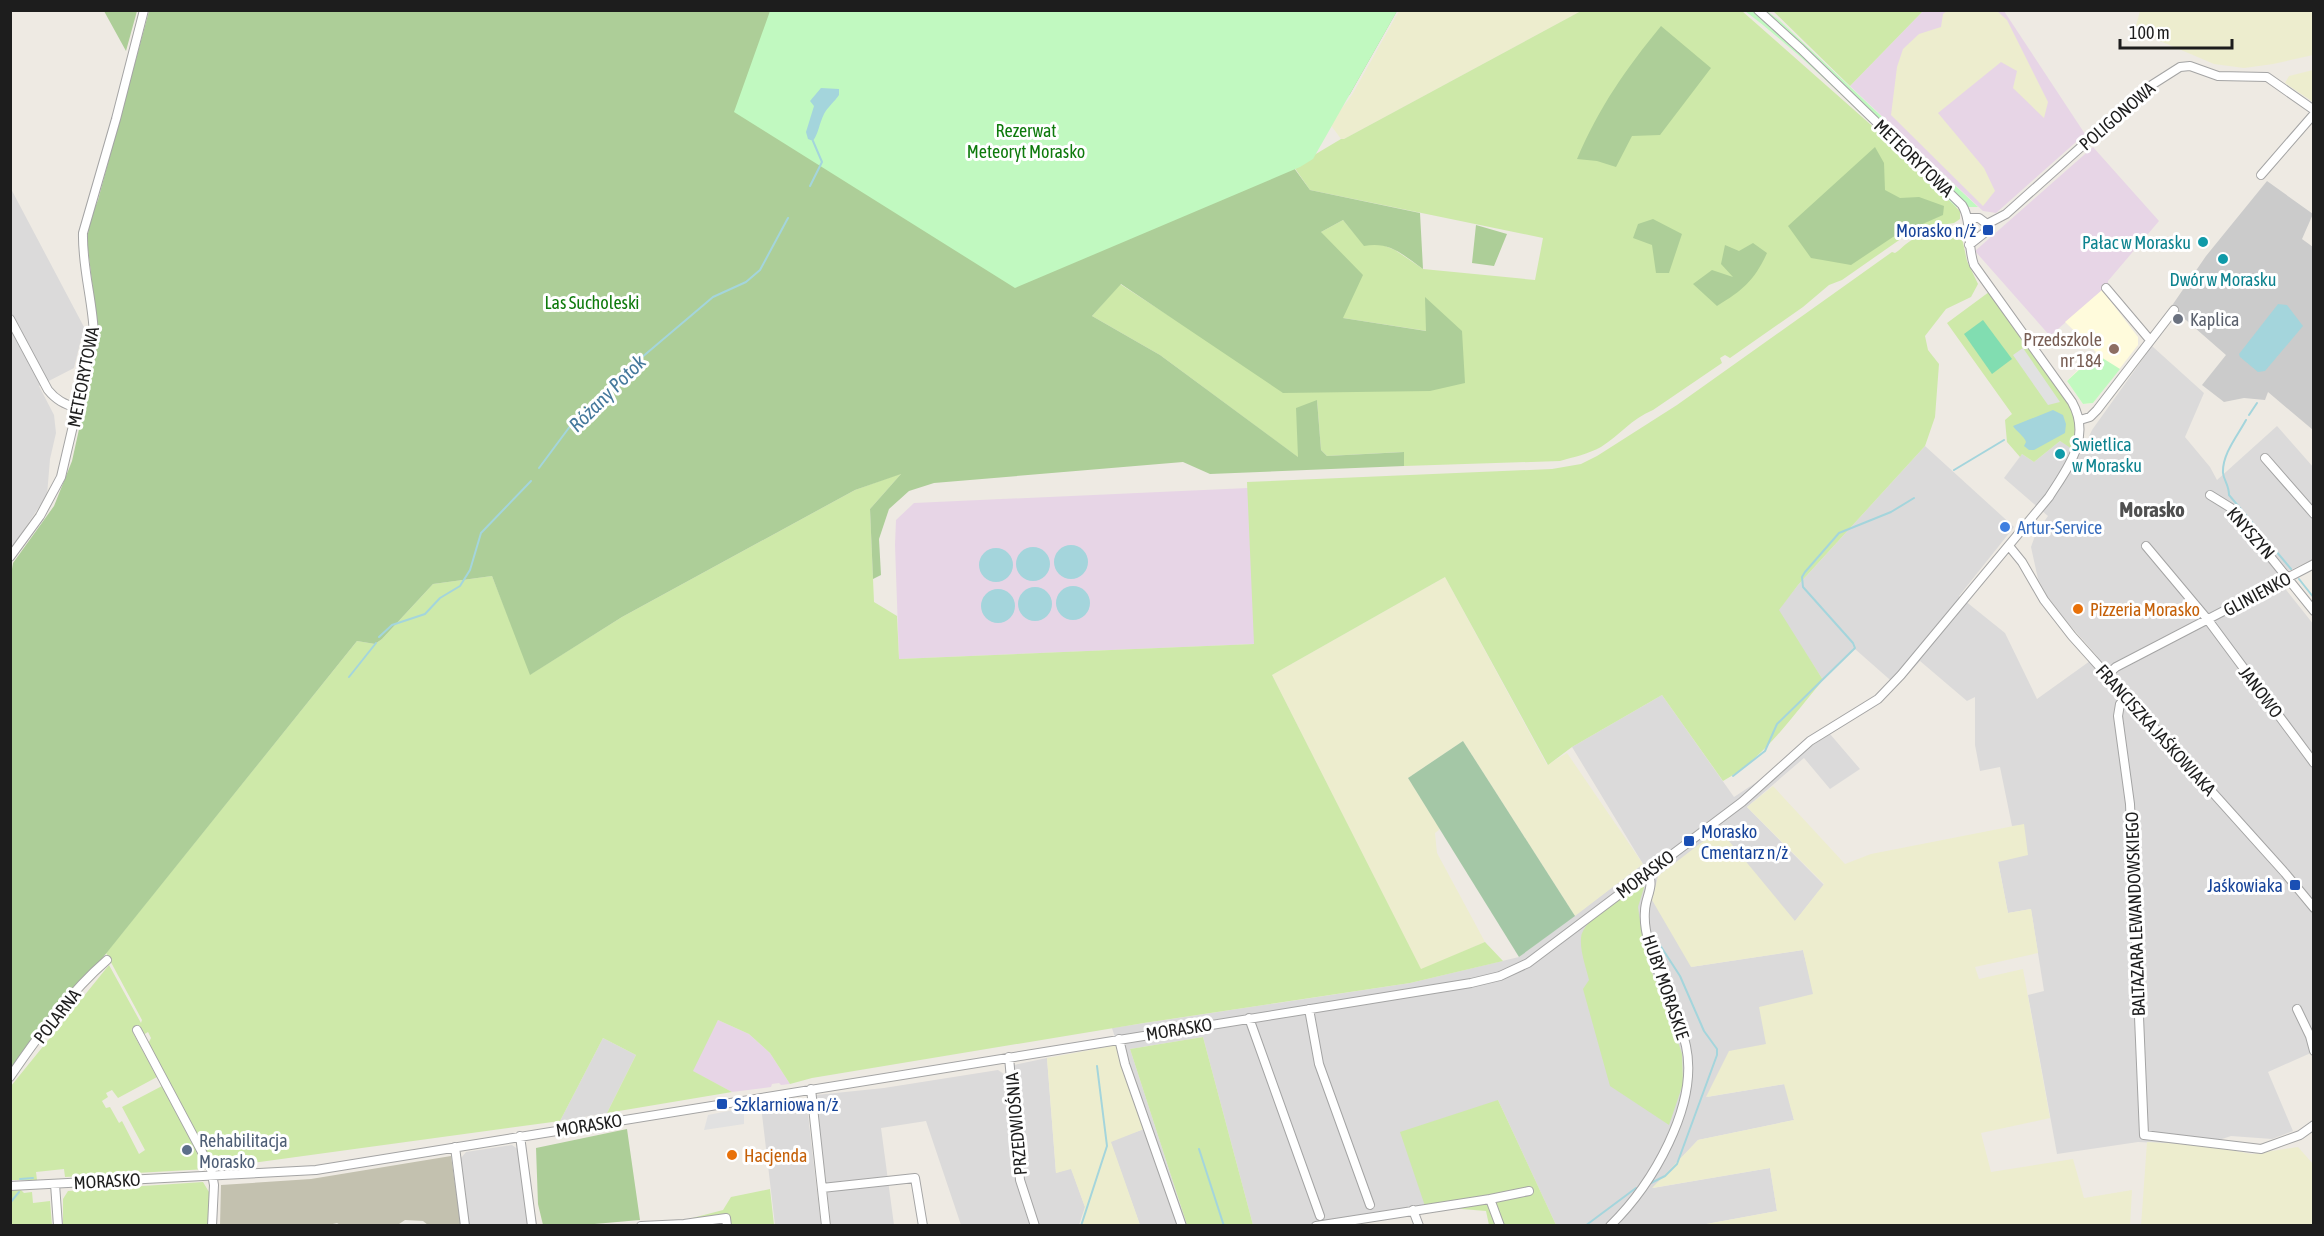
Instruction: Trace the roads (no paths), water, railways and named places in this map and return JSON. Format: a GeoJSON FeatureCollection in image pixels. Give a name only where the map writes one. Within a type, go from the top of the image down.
{"type":"FeatureCollection","features":[{"type":"Feature","properties":{"kind":"street","name":"METEORYTOWA"},"geometry":{"type":"LineString","coordinates":[[10,557],[40,516],[61,477],[94,336],[94,316],[83,248],[83,233],[144,10]]}},
{"type":"Feature","properties":{"kind":"street","name":"METEORYTOWA"},"geometry":{"type":"LineString","coordinates":[[1758,10],[1964,207],[1969,245],[1976,268],[2067,393],[2081,423]]}},
{"type":"Feature","properties":{"kind":"street","name":"POLIGONOWA"},"geometry":{"type":"LineString","coordinates":[[1969,245],[1988,230],[1987,224],[2006,214],[2147,88],[2174,70],[2185,66],[2218,76],[2267,77],[2313,112]]}},
{"type":"Feature","properties":{"kind":"street"},"geometry":{"type":"LineString","coordinates":[[2260,175],[2313,112]]}},
{"type":"Feature","properties":{"kind":"street"},"geometry":{"type":"LineString","coordinates":[[1967,218],[1979,218],[1987,224]]}},
{"type":"Feature","properties":{"kind":"street"},"geometry":{"type":"LineString","coordinates":[[2106,288],[2150,340]]}},
{"type":"Feature","properties":{"kind":"street"},"geometry":{"type":"LineString","coordinates":[[2081,423],[2097,410],[2174,310]]}},
{"type":"Feature","properties":{"kind":"street"},"geometry":{"type":"LineString","coordinates":[[10,319],[48,390],[55,399],[77,408]]}},
{"type":"Feature","properties":{"kind":"street","name":"MORASKO"},"geometry":{"type":"LineString","coordinates":[[10,1186],[316,1170],[1471,983],[1507,974],[1534,959],[1742,801],[1819,735],[1856,715],[1878,699],[1901,675],[2049,497],[2068,468],[2076,450],[2081,423]]}},
{"type":"Feature","properties":{"kind":"street"},"geometry":{"type":"LineString","coordinates":[[2265,458],[2313,514]]}},
{"type":"Feature","properties":{"kind":"street","name":"KNYSZYN"},"geometry":{"type":"LineString","coordinates":[[2210,495],[2231,508],[2313,611]]}},
{"type":"Feature","properties":{"kind":"street","name":"FRANCISZKA JAŚKOWIAKA"},"geometry":{"type":"LineString","coordinates":[[2009,546],[2061,623],[2285,873],[2313,908]]}},
{"type":"Feature","properties":{"kind":"street","name":"JANOWO"},"geometry":{"type":"LineString","coordinates":[[2146,546],[2208,620],[2313,764]]}},
{"type":"Feature","properties":{"kind":"street","name":"GLINIENKO"},"geometry":{"type":"LineString","coordinates":[[2106,675],[2116,667],[2313,564]]}},
{"type":"Feature","properties":{"kind":"street","name":"BALTAZARA LEWANDOWSKIEGO"},"geometry":{"type":"LineString","coordinates":[[2126,697],[2120,704],[2118,716],[2130,804],[2144,1135],[2261,1149],[2300,1135],[2313,1125]]}},
{"type":"Feature","properties":{"kind":"street","name":"HUBY MORASKIE"},"geometry":{"type":"LineString","coordinates":[[1610,1226],[1633,1203],[1656,1166],[1678,1119],[1688,1077],[1686,1044],[1649,945],[1644,919],[1651,884],[1647,872]]}},
{"type":"Feature","properties":{"kind":"street","name":"POLARNA"},"geometry":{"type":"LineString","coordinates":[[10,1077],[72,996],[107,960]]}},
{"type":"Feature","properties":{"kind":"street"},"geometry":{"type":"LineString","coordinates":[[1309,1009],[1318,1064],[1370,1205]]}},
{"type":"Feature","properties":{"kind":"street"},"geometry":{"type":"LineString","coordinates":[[2297,1009],[2310,1036],[2313,1051]]}},
{"type":"Feature","properties":{"kind":"street"},"geometry":{"type":"LineString","coordinates":[[1249,1018],[1320,1216]]}},
{"type":"Feature","properties":{"kind":"street"},"geometry":{"type":"LineString","coordinates":[[137,1030],[211,1169],[213,1176],[212,1226]]}},
{"type":"Feature","properties":{"kind":"street","name":"MORASKO"},"geometry":{"type":"LineString","coordinates":[[1119,1039],[1125,1064],[1182,1226]]}},
{"type":"Feature","properties":{"kind":"street","name":"PRZEDWIOŚNIA"},"geometry":{"type":"LineString","coordinates":[[1009,1057],[1020,1180],[1035,1226]]}},
{"type":"Feature","properties":{"kind":"street"},"geometry":{"type":"LineString","coordinates":[[811,1089],[826,1226]]}},
{"type":"Feature","properties":{"kind":"street"},"geometry":{"type":"LineString","coordinates":[[520,1136],[532,1226]]}},
{"type":"Feature","properties":{"kind":"street"},"geometry":{"type":"LineString","coordinates":[[455,1147],[465,1226]]}},
{"type":"Feature","properties":{"kind":"street"},"geometry":{"type":"LineString","coordinates":[[822,1188],[915,1178],[923,1226]]}},
{"type":"Feature","properties":{"kind":"street","name":"MORASKO"},"geometry":{"type":"LineString","coordinates":[[55,1184],[58,1226]]}},
{"type":"Feature","properties":{"kind":"street"},"geometry":{"type":"LineString","coordinates":[[1316,1226],[1529,1191]]}},
{"type":"Feature","properties":{"kind":"street"},"geometry":{"type":"LineString","coordinates":[[1490,1199],[1500,1226]]}},
{"type":"Feature","properties":{"kind":"street"},"geometry":{"type":"LineString","coordinates":[[1413,1210],[1419,1226]]}},
{"type":"Feature","properties":{"kind":"street"},"geometry":{"type":"LineString","coordinates":[[641,1226],[684,1224],[726,1218],[727,1226]]}},
{"type":"Feature","properties":{"kind":"water"},"geometry":{"type":"Polygon","coordinates":[[[821,88],[839,89],[839,95],[824,114],[813,141],[808,139],[806,132],[814,106],[810,101],[821,88]]]}},
{"type":"Feature","properties":{"kind":"water"},"geometry":{"type":"Polygon","coordinates":[[[2278,304],[2287,305],[2303,326],[2265,371],[2258,372],[2239,354],[2278,304]]]}},
{"type":"Feature","properties":{"kind":"water"},"geometry":{"type":"Polygon","coordinates":[[[2053,410],[2063,415],[2066,424],[2065,433],[2034,450],[2029,450],[2024,446],[2026,442],[2024,438],[2013,426],[2053,410]]]}},
{"type":"Feature","properties":{"kind":"water"},"geometry":{"type":"Polygon","coordinates":[[[1071,545],[1083,550],[1088,562],[1083,574],[1071,579],[1059,574],[1054,562],[1059,550],[1071,545]]]}},
{"type":"Feature","properties":{"kind":"water"},"geometry":{"type":"Polygon","coordinates":[[[1033,547],[1045,552],[1050,564],[1045,576],[1033,581],[1021,576],[1016,564],[1021,552],[1033,547]]]}},
{"type":"Feature","properties":{"kind":"water"},"geometry":{"type":"Polygon","coordinates":[[[996,548],[1008,553],[1013,565],[1008,577],[996,582],[984,577],[979,565],[984,553],[996,548]]]}},
{"type":"Feature","properties":{"kind":"water"},"geometry":{"type":"Polygon","coordinates":[[[1073,586],[1085,591],[1090,603],[1085,615],[1073,620],[1061,615],[1056,603],[1061,591],[1073,586]]]}},
{"type":"Feature","properties":{"kind":"water"},"geometry":{"type":"Polygon","coordinates":[[[1035,587],[1047,592],[1052,604],[1047,616],[1035,621],[1023,616],[1018,604],[1023,592],[1035,587]]]}},
{"type":"Feature","properties":{"kind":"water"},"geometry":{"type":"Polygon","coordinates":[[[998,589],[1010,594],[1015,606],[1010,618],[998,623],[986,618],[981,606],[986,594],[998,589]]]}},
{"type":"Feature","properties":{"kind":"waterway","name":"Różany Potok"},"geometry":{"type":"LineString","coordinates":[[810,186],[822,162],[813,141]]}},
{"type":"Feature","properties":{"kind":"waterway","name":"Różany Potok"},"geometry":{"type":"LineString","coordinates":[[539,468],[571,425],[592,411],[621,375],[713,297],[746,282],[760,270],[788,218]]}},
{"type":"Feature","properties":{"kind":"waterway"},"geometry":{"type":"LineString","coordinates":[[2249,415],[2257,403]]}},
{"type":"Feature","properties":{"kind":"waterway"},"geometry":{"type":"LineString","coordinates":[[2246,420],[2231,445],[2223,466],[2229,495],[2291,569]]}},
{"type":"Feature","properties":{"kind":"waterway"},"geometry":{"type":"LineString","coordinates":[[1954,470],[2004,440]]}},
{"type":"Feature","properties":{"kind":"waterway","name":"Różany Potok"},"geometry":{"type":"LineString","coordinates":[[379,637],[392,625],[425,614],[440,598],[460,586],[470,570],[481,533],[531,481]]}},
{"type":"Feature","properties":{"kind":"waterway"},"geometry":{"type":"LineString","coordinates":[[1733,776],[1765,751],[1777,724],[1855,648],[1803,587],[1802,577],[1805,572],[1839,533],[1891,512],[1914,498]]}},
{"type":"Feature","properties":{"kind":"waterway"},"geometry":{"type":"LineString","coordinates":[[2299,579],[2314,598]]}},
{"type":"Feature","properties":{"kind":"waterway","name":"Różany Potok"},"geometry":{"type":"LineString","coordinates":[[349,677],[376,643]]}},
{"type":"Feature","properties":{"kind":"waterway"},"geometry":{"type":"LineString","coordinates":[[1651,1183],[1665,1176],[1677,1164],[1717,1055],[1717,1049],[1704,1031],[1680,976],[1656,939]]}},
{"type":"Feature","properties":{"kind":"waterway"},"geometry":{"type":"LineString","coordinates":[[1081,1226],[1107,1146],[1097,1066]]}},
{"type":"Feature","properties":{"kind":"waterway"},"geometry":{"type":"LineString","coordinates":[[1199,1149],[1224,1226]]}},
{"type":"Feature","properties":{"kind":"waterway","name":"Różany Potok"},"geometry":{"type":"LineString","coordinates":[[20,1179],[33,1178]]}},
{"type":"Feature","properties":{"kind":"waterway"},"geometry":{"type":"LineString","coordinates":[[1585,1226],[1636,1188]]}},
{"type":"Feature","properties":{"kind":"waterway","name":"Różany Potok"},"geometry":{"type":"LineString","coordinates":[[10,1203],[19,1192]]}},
{"type":"Feature","properties":{"kind":"place","name":"Morasko n/ż"},"geometry":{"type":"Point","coordinates":[1988,230]}},
{"type":"Feature","properties":{"kind":"place","name":"Pałac w Morasku"},"geometry":{"type":"Point","coordinates":[2203,242]}},
{"type":"Feature","properties":{"kind":"place","name":"Dwór w Morasku"},"geometry":{"type":"Point","coordinates":[2223,259]}},
{"type":"Feature","properties":{"kind":"place","name":"Kaplica"},"geometry":{"type":"Point","coordinates":[2178,319]}},
{"type":"Feature","properties":{"kind":"place","name":"Przedszkole nr 184"},"geometry":{"type":"Point","coordinates":[2114,349]}},
{"type":"Feature","properties":{"kind":"place","name":"Swietlica w Morasku"},"geometry":{"type":"Point","coordinates":[2060,454]}},
{"type":"Feature","properties":{"kind":"place","name":"Artur-Service"},"geometry":{"type":"Point","coordinates":[2005,527]}},
{"type":"Feature","properties":{"kind":"place","name":"Pizzeria Morasko"},"geometry":{"type":"Point","coordinates":[2078,609]}},
{"type":"Feature","properties":{"kind":"place","name":"Morasko Cmentarz n/ż"},"geometry":{"type":"Point","coordinates":[1689,841]}},
{"type":"Feature","properties":{"kind":"place","name":"Jaśkowiaka"},"geometry":{"type":"Point","coordinates":[2295,885]}},
{"type":"Feature","properties":{"kind":"place","name":"Szklarniowa n/ż"},"geometry":{"type":"Point","coordinates":[722,1104]}},
{"type":"Feature","properties":{"kind":"place","name":"Rehabilitacja Morasko"},"geometry":{"type":"Point","coordinates":[187,1150]}},
{"type":"Feature","properties":{"kind":"place","name":"Hacjenda"},"geometry":{"type":"Point","coordinates":[732,1155]}},
{"type":"Feature","properties":{"kind":"district","name":"Morasko"},"geometry":{"type":"Point","coordinates":[2152,509]}},
{"type":"Feature","properties":{"kind":"park label","name":"Rezerwat Meteoryt Morasko"},"geometry":{"type":"Point","coordinates":[1026,140]}},
{"type":"Feature","properties":{"kind":"park label","name":"Las Sucholeski"},"geometry":{"type":"Point","coordinates":[592,302]}}]}
